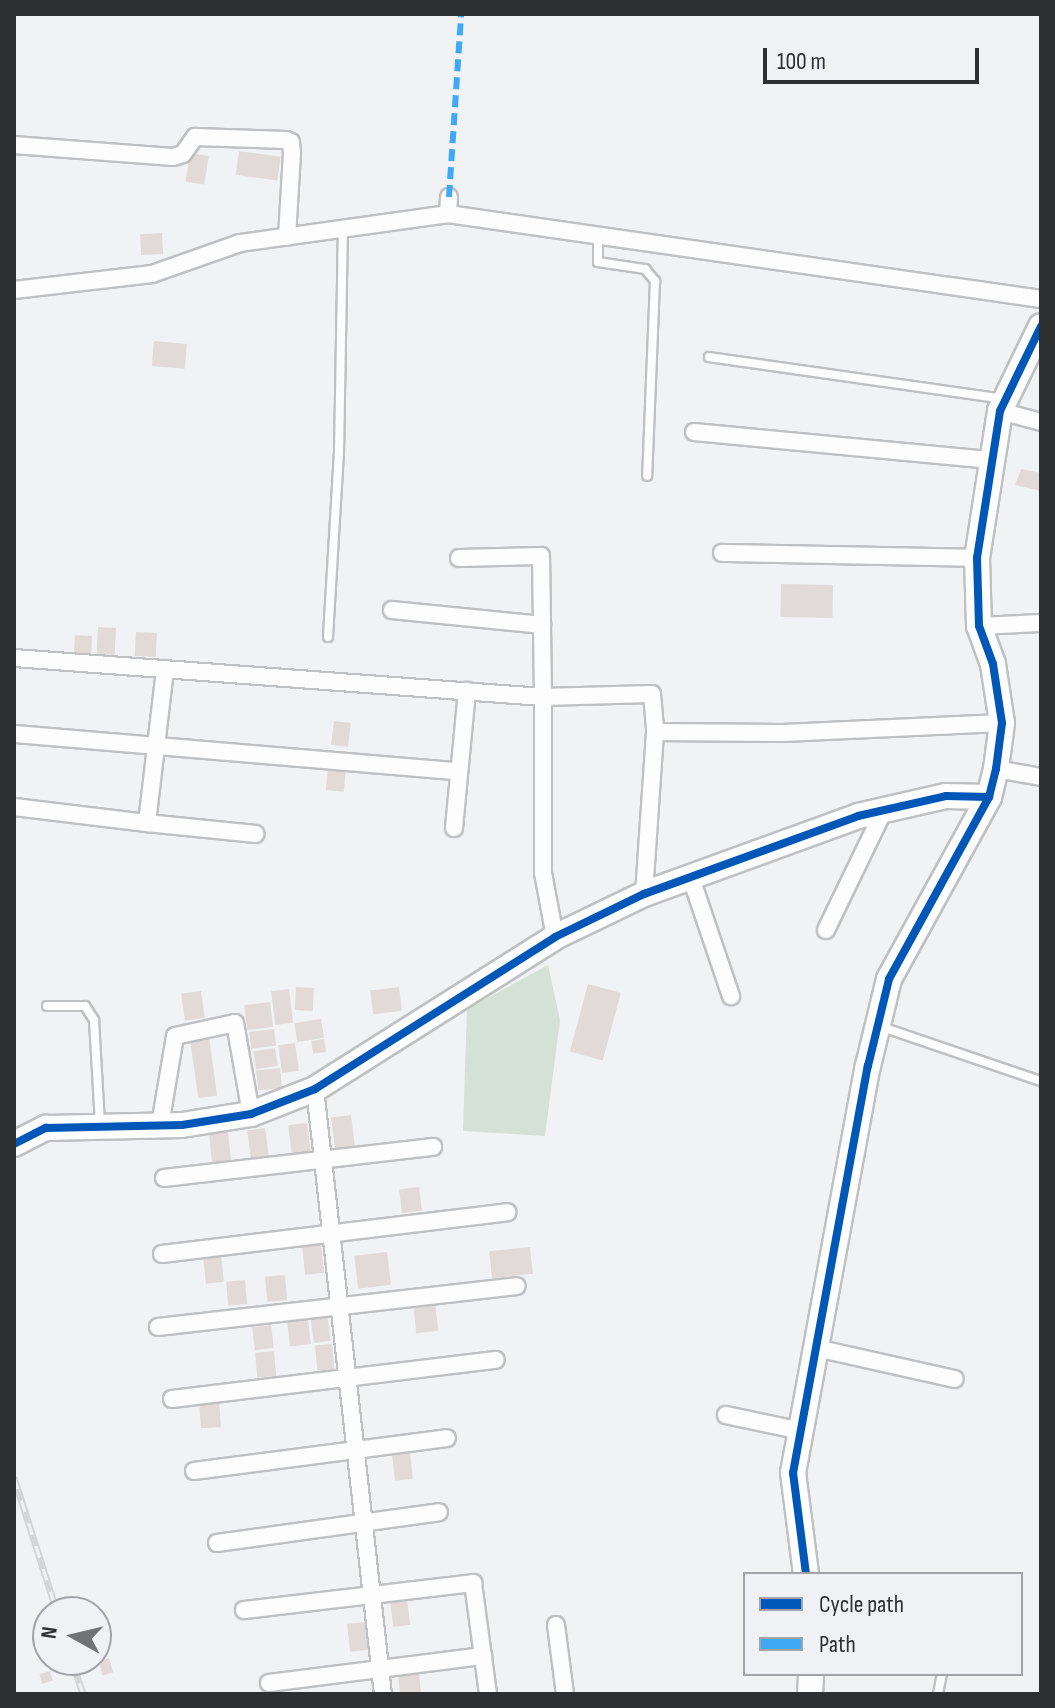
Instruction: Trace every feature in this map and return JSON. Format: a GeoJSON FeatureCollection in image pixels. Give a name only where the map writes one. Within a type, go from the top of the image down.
{"type":"FeatureCollection","features":[{"type":"Feature","properties":{"kind":"street"},"geometry":{"type":"LineString","coordinates":[[14,145],[173,157],[183,154],[195,137],[286,140],[291,142],[292,153],[287,237]]}},
{"type":"Feature","properties":{"kind":"street"},"geometry":{"type":"LineString","coordinates":[[14,290],[152,274],[240,243],[343,229],[448,205],[598,233],[1041,299]]}},
{"type":"Feature","properties":{"kind":"street"},"geometry":{"type":"LineString","coordinates":[[806,1572],[793,1473],[878,1025],[889,979],[989,797],[996,769],[1002,723],[993,664],[979,626],[977,558],[989,460],[1002,405],[1034,350],[1041,326]]}},
{"type":"Feature","properties":{"kind":"street"},"geometry":{"type":"LineString","coordinates":[[1002,405],[1041,422]]}},
{"type":"Feature","properties":{"kind":"street"},"geometry":{"type":"LineString","coordinates":[[694,432],[989,460]]}},
{"type":"Feature","properties":{"kind":"street"},"geometry":{"type":"LineString","coordinates":[[722,553],[977,558]]}},
{"type":"Feature","properties":{"kind":"street"},"geometry":{"type":"LineString","coordinates":[[459,558],[541,556],[543,873],[555,937]]}},
{"type":"Feature","properties":{"kind":"street"},"geometry":{"type":"LineString","coordinates":[[392,610],[542,625]]}},
{"type":"Feature","properties":{"kind":"street"},"geometry":{"type":"LineString","coordinates":[[979,626],[1041,623]]}},
{"type":"Feature","properties":{"kind":"street"},"geometry":{"type":"LineString","coordinates":[[14,658],[543,697],[652,694],[655,732],[644,894]]}},
{"type":"Feature","properties":{"kind":"street"},"geometry":{"type":"LineString","coordinates":[[147,823],[165,669]]}},
{"type":"Feature","properties":{"kind":"street"},"geometry":{"type":"LineString","coordinates":[[454,828],[467,691]]}},
{"type":"Feature","properties":{"kind":"street"},"geometry":{"type":"LineString","coordinates":[[655,732],[783,733],[1002,723]]}},
{"type":"Feature","properties":{"kind":"street"},"geometry":{"type":"LineString","coordinates":[[14,734],[457,771]]}},
{"type":"Feature","properties":{"kind":"street"},"geometry":{"type":"LineString","coordinates":[[996,769],[1041,777]]}},
{"type":"Feature","properties":{"kind":"street"},"geometry":{"type":"LineString","coordinates":[[14,1144],[46,1128],[100,1123],[160,1125],[251,1114],[315,1089],[555,937],[644,894],[690,875],[884,810],[946,796],[989,797]]}},
{"type":"Feature","properties":{"kind":"street"},"geometry":{"type":"LineString","coordinates":[[14,807],[255,834]]}},
{"type":"Feature","properties":{"kind":"street"},"geometry":{"type":"LineString","coordinates":[[826,930],[884,810]]}},
{"type":"Feature","properties":{"kind":"street"},"geometry":{"type":"LineString","coordinates":[[690,875],[731,996]]}},
{"type":"Feature","properties":{"kind":"street"},"geometry":{"type":"LineString","coordinates":[[160,1125],[175,1036],[235,1023],[251,1114]]}},
{"type":"Feature","properties":{"kind":"street"},"geometry":{"type":"LineString","coordinates":[[315,1089],[358,1448],[383,1694]]}},
{"type":"Feature","properties":{"kind":"street"},"geometry":{"type":"LineString","coordinates":[[164,1178],[433,1147]]}},
{"type":"Feature","properties":{"kind":"street"},"geometry":{"type":"LineString","coordinates":[[162,1254],[331,1236],[507,1212]]}},
{"type":"Feature","properties":{"kind":"street"},"geometry":{"type":"LineString","coordinates":[[158,1327],[517,1286]]}},
{"type":"Feature","properties":{"kind":"street"},"geometry":{"type":"LineString","coordinates":[[816,1348],[955,1379]]}},
{"type":"Feature","properties":{"kind":"street"},"geometry":{"type":"LineString","coordinates":[[172,1399],[496,1360]]}},
{"type":"Feature","properties":{"kind":"street"},"geometry":{"type":"LineString","coordinates":[[726,1415],[801,1431]]}},
{"type":"Feature","properties":{"kind":"street"},"geometry":{"type":"LineString","coordinates":[[194,1471],[447,1438]]}},
{"type":"Feature","properties":{"kind":"street"},"geometry":{"type":"LineString","coordinates":[[217,1543],[364,1525],[439,1512]]}},
{"type":"Feature","properties":{"kind":"street"},"geometry":{"type":"LineString","coordinates":[[244,1610],[473,1583],[488,1694]]}},
{"type":"Feature","properties":{"kind":"street"},"geometry":{"type":"LineString","coordinates":[[556,1625],[565,1694]]}},
{"type":"Feature","properties":{"kind":"street"},"geometry":{"type":"LineString","coordinates":[[269,1683],[380,1673],[483,1656]]}},
{"type":"Feature","properties":{"kind":"lane"},"geometry":{"type":"LineString","coordinates":[[328,637],[339,453],[343,229]]}},
{"type":"Feature","properties":{"kind":"lane"},"geometry":{"type":"LineString","coordinates":[[598,233],[598,262],[645,269],[655,281],[647,476]]}},
{"type":"Feature","properties":{"kind":"lane"},"geometry":{"type":"LineString","coordinates":[[709,357],[1002,405]]}},
{"type":"Feature","properties":{"kind":"lane"},"geometry":{"type":"LineString","coordinates":[[47,1006],[85,1006],[94,1020],[100,1123]]}},
{"type":"Feature","properties":{"kind":"lane"},"geometry":{"type":"LineString","coordinates":[[878,1025],[1041,1081]]}},
{"type":"Feature","properties":{"kind":"shaded area"},"geometry":{"type":"Polygon","coordinates":[[[548,965],[560,1020],[545,1136],[463,1131],[467,1009],[548,965]]]}},
{"type":"Feature","properties":{"kind":"building"},"geometry":{"type":"Polygon","coordinates":[[[239,151],[281,157],[277,181],[236,175],[239,151]]]}},
{"type":"Feature","properties":{"kind":"building"},"geometry":{"type":"Polygon","coordinates":[[[190,153],[209,156],[204,185],[185,182],[190,153]]]}},
{"type":"Feature","properties":{"kind":"building"},"geometry":{"type":"Polygon","coordinates":[[[162,233],[163,254],[141,255],[140,234],[162,233]]]}},
{"type":"Feature","properties":{"kind":"building"},"geometry":{"type":"Polygon","coordinates":[[[154,341],[187,344],[185,369],[152,366],[154,341]]]}},
{"type":"Feature","properties":{"kind":"building"},"geometry":{"type":"Polygon","coordinates":[[[1021,469],[1041,473],[1041,491],[1015,485],[1021,469]]]}},
{"type":"Feature","properties":{"kind":"building"},"geometry":{"type":"Polygon","coordinates":[[[781,584],[833,585],[832,618],[780,617],[781,584]]]}},
{"type":"Feature","properties":{"kind":"building"},"geometry":{"type":"Polygon","coordinates":[[[98,627],[116,628],[115,655],[97,654],[98,627]]]}},
{"type":"Feature","properties":{"kind":"building"},"geometry":{"type":"Polygon","coordinates":[[[136,632],[157,633],[156,657],[135,656],[136,632]]]}},
{"type":"Feature","properties":{"kind":"building"},"geometry":{"type":"Polygon","coordinates":[[[75,635],[92,636],[91,654],[74,653],[75,635]]]}},
{"type":"Feature","properties":{"kind":"building"},"geometry":{"type":"Polygon","coordinates":[[[334,721],[351,723],[348,747],[331,745],[334,721]]]}},
{"type":"Feature","properties":{"kind":"building"},"geometry":{"type":"Polygon","coordinates":[[[328,769],[346,771],[344,792],[326,790],[328,769]]]}},
{"type":"Feature","properties":{"kind":"building"},"geometry":{"type":"Polygon","coordinates":[[[588,984],[621,993],[603,1060],[570,1052],[588,984]]]}},
{"type":"Feature","properties":{"kind":"building"},"geometry":{"type":"Polygon","coordinates":[[[296,987],[314,988],[313,1011],[295,1010],[296,987]]]}},
{"type":"Feature","properties":{"kind":"building"},"geometry":{"type":"Polygon","coordinates":[[[399,987],[402,1011],[373,1014],[370,991],[399,987]]]}},
{"type":"Feature","properties":{"kind":"building"},"geometry":{"type":"Polygon","coordinates":[[[289,989],[293,1023],[275,1025],[271,991],[289,989]]]}},
{"type":"Feature","properties":{"kind":"building"},"geometry":{"type":"Polygon","coordinates":[[[201,991],[205,1018],[185,1021],[181,994],[201,991]]]}},
{"type":"Feature","properties":{"kind":"building"},"geometry":{"type":"Polygon","coordinates":[[[270,1002],[273,1027],[247,1030],[244,1005],[270,1002]]]}},
{"type":"Feature","properties":{"kind":"building"},"geometry":{"type":"Polygon","coordinates":[[[321,1019],[324,1038],[297,1042],[294,1023],[321,1019]]]}},
{"type":"Feature","properties":{"kind":"building"},"geometry":{"type":"Polygon","coordinates":[[[274,1029],[276,1046],[251,1049],[249,1032],[274,1029]]]}},
{"type":"Feature","properties":{"kind":"building"},"geometry":{"type":"Polygon","coordinates":[[[209,1038],[217,1095],[198,1098],[190,1041],[209,1038]]]}},
{"type":"Feature","properties":{"kind":"building"},"geometry":{"type":"Polygon","coordinates":[[[324,1039],[326,1052],[313,1054],[311,1041],[324,1039]]]}},
{"type":"Feature","properties":{"kind":"building"},"geometry":{"type":"Polygon","coordinates":[[[295,1043],[299,1071],[282,1073],[278,1045],[295,1043]]]}},
{"type":"Feature","properties":{"kind":"building"},"geometry":{"type":"Polygon","coordinates":[[[275,1048],[278,1066],[256,1069],[253,1051],[275,1048]]]}},
{"type":"Feature","properties":{"kind":"building"},"geometry":{"type":"Polygon","coordinates":[[[280,1068],[282,1088],[258,1090],[256,1071],[280,1068]]]}},
{"type":"Feature","properties":{"kind":"building"},"geometry":{"type":"Polygon","coordinates":[[[351,1115],[355,1148],[335,1150],[331,1117],[351,1115]]]}},
{"type":"Feature","properties":{"kind":"building"},"geometry":{"type":"Polygon","coordinates":[[[307,1123],[311,1154],[292,1156],[288,1125],[307,1123]]]}},
{"type":"Feature","properties":{"kind":"building"},"geometry":{"type":"Polygon","coordinates":[[[265,1128],[269,1157],[251,1159],[247,1131],[265,1128]]]}},
{"type":"Feature","properties":{"kind":"building"},"geometry":{"type":"Polygon","coordinates":[[[228,1132],[231,1163],[212,1165],[209,1134],[228,1132]]]}},
{"type":"Feature","properties":{"kind":"building"},"geometry":{"type":"Polygon","coordinates":[[[419,1187],[422,1211],[402,1213],[399,1189],[419,1187]]]}},
{"type":"Feature","properties":{"kind":"building"},"geometry":{"type":"Polygon","coordinates":[[[321,1244],[324,1273],[305,1275],[302,1246],[321,1244]]]}},
{"type":"Feature","properties":{"kind":"building"},"geometry":{"type":"Polygon","coordinates":[[[530,1247],[533,1274],[492,1278],[489,1251],[530,1247]]]}},
{"type":"Feature","properties":{"kind":"building"},"geometry":{"type":"Polygon","coordinates":[[[387,1252],[391,1285],[358,1289],[354,1256],[387,1252]]]}},
{"type":"Feature","properties":{"kind":"building"},"geometry":{"type":"Polygon","coordinates":[[[221,1255],[224,1282],[206,1284],[203,1257],[221,1255]]]}},
{"type":"Feature","properties":{"kind":"building"},"geometry":{"type":"Polygon","coordinates":[[[285,1275],[287,1300],[267,1302],[265,1277],[285,1275]]]}},
{"type":"Feature","properties":{"kind":"building"},"geometry":{"type":"Polygon","coordinates":[[[245,1280],[247,1304],[228,1306],[226,1282],[245,1280]]]}},
{"type":"Feature","properties":{"kind":"building"},"geometry":{"type":"Polygon","coordinates":[[[435,1301],[438,1331],[416,1333],[413,1303],[435,1301]]]}},
{"type":"Feature","properties":{"kind":"building"},"geometry":{"type":"Polygon","coordinates":[[[327,1314],[331,1341],[314,1343],[310,1316],[327,1314]]]}},
{"type":"Feature","properties":{"kind":"building"},"geometry":{"type":"Polygon","coordinates":[[[308,1320],[311,1344],[290,1346],[287,1323],[308,1320]]]}},
{"type":"Feature","properties":{"kind":"building"},"geometry":{"type":"Polygon","coordinates":[[[271,1325],[274,1348],[255,1350],[252,1327],[271,1325]]]}},
{"type":"Feature","properties":{"kind":"building"},"geometry":{"type":"Polygon","coordinates":[[[332,1344],[334,1369],[317,1370],[315,1345],[332,1344]]]}},
{"type":"Feature","properties":{"kind":"building"},"geometry":{"type":"Polygon","coordinates":[[[274,1351],[276,1376],[257,1378],[255,1353],[274,1351]]]}},
{"type":"Feature","properties":{"kind":"building"},"geometry":{"type":"Polygon","coordinates":[[[219,1399],[221,1427],[201,1428],[199,1400],[219,1399]]]}},
{"type":"Feature","properties":{"kind":"building"},"geometry":{"type":"Polygon","coordinates":[[[410,1452],[413,1479],[395,1481],[392,1454],[410,1452]]]}},
{"type":"Feature","properties":{"kind":"building"},"geometry":{"type":"Polygon","coordinates":[[[407,1599],[410,1625],[393,1627],[390,1601],[407,1599]]]}},
{"type":"Feature","properties":{"kind":"building"},"geometry":{"type":"Polygon","coordinates":[[[365,1622],[368,1650],[350,1652],[347,1624],[365,1622]]]}},
{"type":"Feature","properties":{"kind":"building"},"geometry":{"type":"Polygon","coordinates":[[[419,1672],[421,1694],[400,1694],[398,1675],[419,1672]]]}},
{"type":"Feature","properties":{"kind":"building"},"geometry":{"type":"Polygon","coordinates":[[[40,1676],[52,1676],[53,1681],[42,1684],[40,1676]]]}},
{"type":"Feature","properties":{"kind":"railway"},"geometry":{"type":"LineString","coordinates":[[14,1477],[52,1596]]}},
{"type":"Feature","properties":{"kind":"railway"},"geometry":{"type":"LineString","coordinates":[[77,1676],[83,1694]]}},
{"type":"Feature","properties":{"kind":"marked path"},"geometry":{"type":"LineString","coordinates":[[449,197],[461,14]]}},
{"type":"Feature","properties":{"kind":"cycle path"},"geometry":{"type":"LineString","coordinates":[[806,1572],[793,1473],[868,1066],[889,979],[989,797],[996,769],[1002,723],[993,664],[979,626],[977,558],[1000,411],[1041,326]]}},
{"type":"Feature","properties":{"kind":"cycle path"},"geometry":{"type":"LineString","coordinates":[[14,1144],[46,1128],[182,1125],[251,1114],[315,1089],[555,937],[644,894],[858,816],[946,796],[989,797]]}}]}
